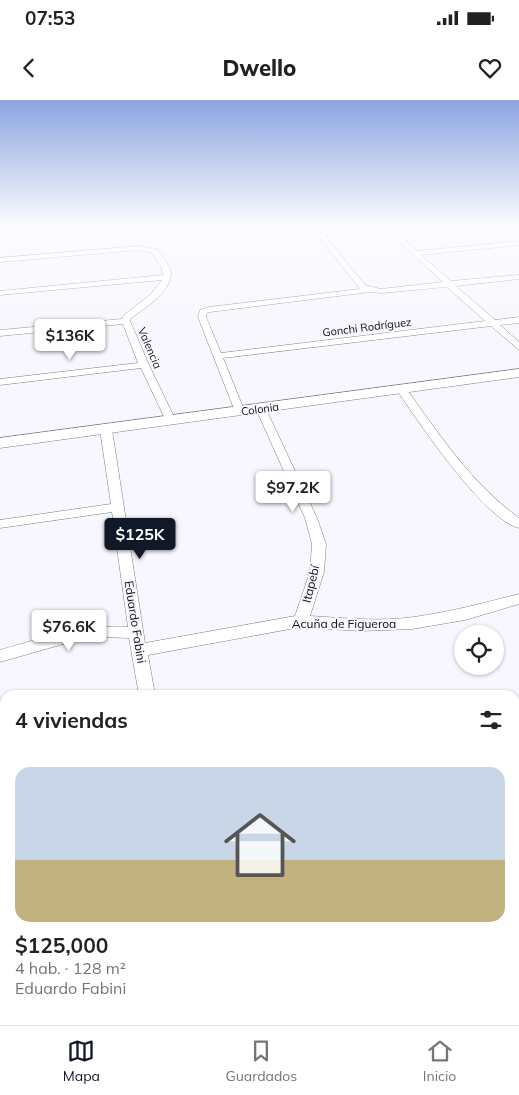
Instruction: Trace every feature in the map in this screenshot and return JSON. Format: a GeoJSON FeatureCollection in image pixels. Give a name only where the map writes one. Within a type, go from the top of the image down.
{"type":"FeatureCollection","features":[{"type":"Feature","properties":{"kind":"street"},"geometry":{"type":"LineString","coordinates":[[0,293],[167,277],[166,269]]}},
{"type":"Feature","properties":{"kind":"street"},"geometry":{"type":"LineString","coordinates":[[347,269],[362,287],[381,292],[519,277]]}},
{"type":"Feature","properties":{"kind":"street"},"geometry":{"type":"LineString","coordinates":[[435,269],[519,347]]}},
{"type":"Feature","properties":{"kind":"street","name":"Valencia"},"geometry":{"type":"LineString","coordinates":[[167,277],[166,283],[160,291],[128,317],[126,321],[170,421]]}},
{"type":"Feature","properties":{"kind":"street"},"geometry":{"type":"LineString","coordinates":[[240,412],[202,317],[203,312],[219,308],[370,290]]}},
{"type":"Feature","properties":{"kind":"street","name":"Gonchi Rodríguez"},"geometry":{"type":"LineString","coordinates":[[218,356],[519,320]]}},
{"type":"Feature","properties":{"kind":"street"},"geometry":{"type":"LineString","coordinates":[[0,333],[126,321]]}},
{"type":"Feature","properties":{"kind":"street"},"geometry":{"type":"LineString","coordinates":[[0,382],[144,365]]}},
{"type":"Feature","properties":{"kind":"street","name":"Colonia"},"geometry":{"type":"LineString","coordinates":[[0,444],[519,373]]}},
{"type":"Feature","properties":{"kind":"street"},"geometry":{"type":"LineString","coordinates":[[401,389],[472,483],[499,511],[519,524]]}},
{"type":"Feature","properties":{"kind":"street","name":"Itapebí"},"geometry":{"type":"LineString","coordinates":[[261,409],[311,518],[319,544],[317,572],[301,621]]}},
{"type":"Feature","properties":{"kind":"street","name":"Eduardo Fabini"},"geometry":{"type":"LineString","coordinates":[[106,430],[146,690]]}},
{"type":"Feature","properties":{"kind":"street"},"geometry":{"type":"LineString","coordinates":[[0,524],[118,507]]}},
{"type":"Feature","properties":{"kind":"street","name":"Acuña de Figueroa"},"geometry":{"type":"LineString","coordinates":[[139,650],[301,621],[360,625],[412,623],[465,614],[519,599]]}},
{"type":"Feature","properties":{"kind":"street"},"geometry":{"type":"LineString","coordinates":[[0,656],[67,636],[102,631],[136,633]]}}]}
